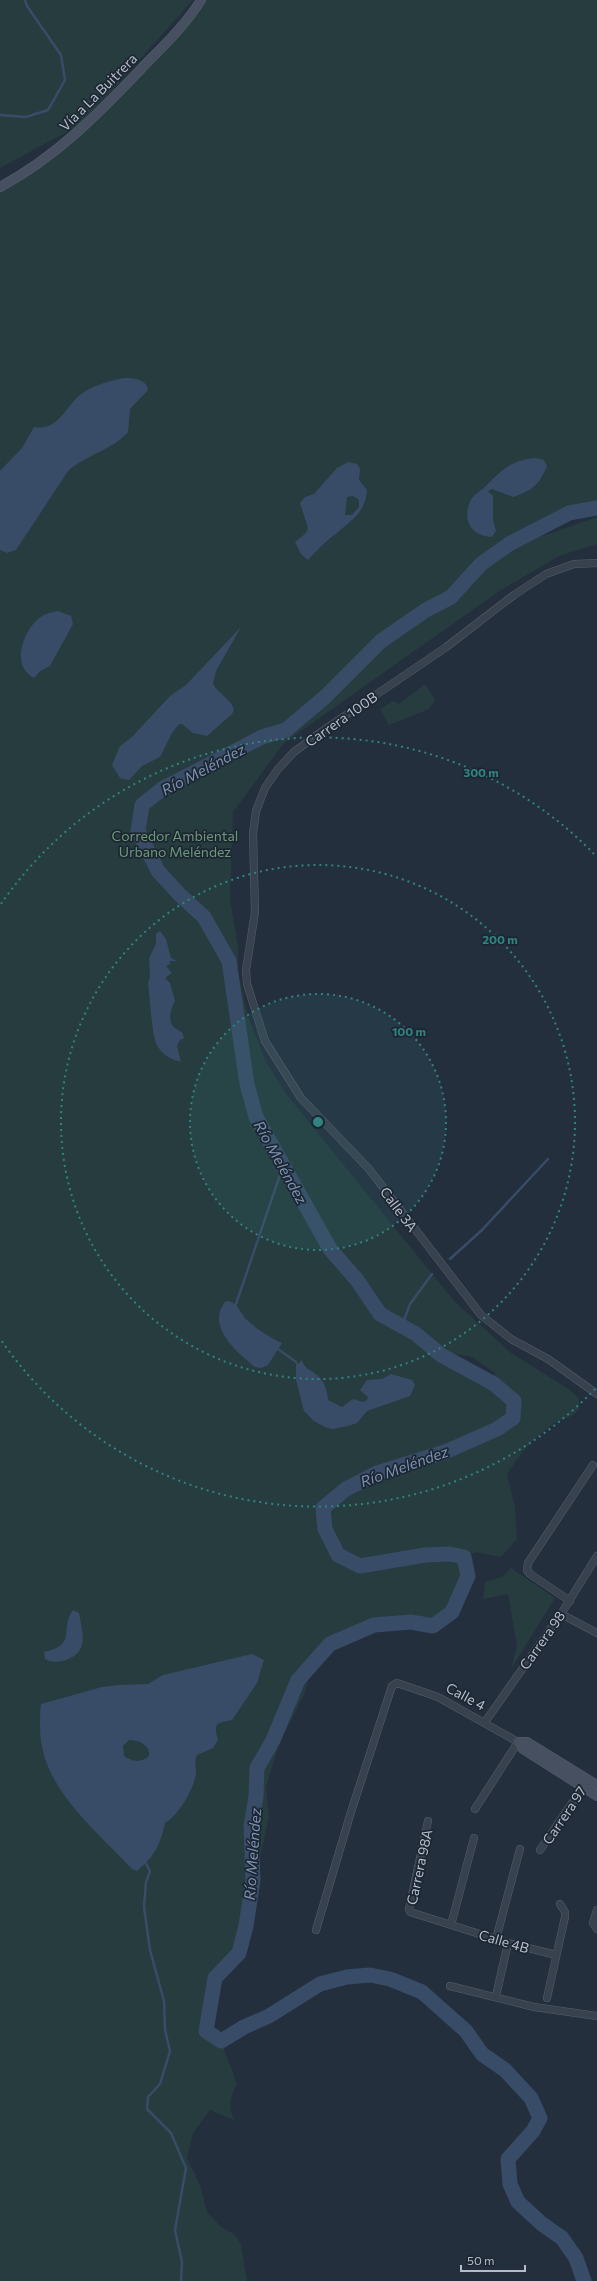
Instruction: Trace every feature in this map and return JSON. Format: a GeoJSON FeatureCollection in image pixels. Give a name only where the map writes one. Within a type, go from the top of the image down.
{"type":"FeatureCollection","features":[{"type":"Feature","properties":{"kind":"street","name":"Vía a La Buitrera"},"geometry":{"type":"LineString","coordinates":[[0,188],[18,178],[58,150],[91,121],[183,25],[200,0]]}},
{"type":"Feature","properties":{"kind":"street","name":"Carrera 100B"},"geometry":{"type":"LineString","coordinates":[[247,984],[246,970],[255,912],[252,834],[256,811],[265,788],[278,769],[294,752],[321,732],[445,648],[514,595],[546,574],[574,564],[597,563]]}},
{"type":"Feature","properties":{"kind":"street","name":"Calle 3A"},"geometry":{"type":"LineString","coordinates":[[247,984],[265,1041],[301,1098],[369,1169],[481,1315],[511,1339],[548,1359],[597,1394]]}},
{"type":"Feature","properties":{"kind":"street"},"geometry":{"type":"LineString","coordinates":[[570,1601],[530,1574],[527,1570],[528,1563],[593,1465]]}},
{"type":"Feature","properties":{"kind":"street","name":"Carrera 98"},"geometry":{"type":"LineString","coordinates":[[485,1722],[570,1601],[597,1556]]}},
{"type":"Feature","properties":{"kind":"street"},"geometry":{"type":"LineString","coordinates":[[561,1614],[597,1634]]}},
{"type":"Feature","properties":{"kind":"street","name":"Calle 4"},"geometry":{"type":"LineString","coordinates":[[316,1930],[358,1790],[392,1686],[397,1683],[438,1697],[485,1722],[518,1742],[522,1749],[586,1784],[597,1796]]}},
{"type":"Feature","properties":{"kind":"street"},"geometry":{"type":"LineString","coordinates":[[474,1809],[518,1742]]}},
{"type":"Feature","properties":{"kind":"street","name":"Calle 4"},"geometry":{"type":"LineString","coordinates":[[586,1784],[597,1785]]}},
{"type":"Feature","properties":{"kind":"street","name":"Carrera 97"},"geometry":{"type":"LineString","coordinates":[[540,1850],[586,1784]]}},
{"type":"Feature","properties":{"kind":"street","name":"Carrera 98A"},"geometry":{"type":"LineString","coordinates":[[410,1912],[409,1909],[428,1821]]}},
{"type":"Feature","properties":{"kind":"street"},"geometry":{"type":"LineString","coordinates":[[451,1925],[474,1838]]}},
{"type":"Feature","properties":{"kind":"street"},"geometry":{"type":"LineString","coordinates":[[496,1939],[520,1849]]}},
{"type":"Feature","properties":{"kind":"street"},"geometry":{"type":"LineString","coordinates":[[548,1998],[565,1917],[565,1912],[560,1904]]}},
{"type":"Feature","properties":{"kind":"street"},"geometry":{"type":"LineString","coordinates":[[595,1926],[597,1910]]}},
{"type":"Feature","properties":{"kind":"street","name":"Calle 4B"},"geometry":{"type":"LineString","coordinates":[[410,1912],[508,1943],[556,1955]]}},
{"type":"Feature","properties":{"kind":"street"},"geometry":{"type":"LineString","coordinates":[[496,1996],[508,1943]]}},
{"type":"Feature","properties":{"kind":"street"},"geometry":{"type":"LineString","coordinates":[[450,1986],[496,1996],[534,2007],[597,2016]]}},
{"type":"Feature","properties":{"kind":"green space"},"geometry":{"type":"Polygon","coordinates":[[[0,0],[193,0],[115,87],[76,127],[0,168],[0,0]]]}},
{"type":"Feature","properties":{"kind":"green space","name":"Corredor Ambiental Urbano Meléndez"},"geometry":{"type":"Polygon","coordinates":[[[201,0],[597,0],[597,508],[569,513],[553,522],[535,529],[499,551],[597,517],[597,544],[559,556],[498,592],[284,743],[233,812],[230,899],[238,947],[238,971],[248,1016],[266,1062],[287,1095],[455,1302],[511,1353],[567,1388],[579,1398],[579,1409],[576,1413],[553,1424],[539,1435],[522,1453],[507,1474],[515,1507],[517,1539],[501,1557],[476,1552],[464,1557],[468,1576],[452,1612],[433,1626],[411,1622],[374,1625],[330,1644],[306,1671],[308,1682],[305,1692],[279,1745],[266,1787],[269,1816],[260,1859],[253,1875],[246,1926],[239,1953],[215,1978],[206,2031],[221,2041],[237,2084],[230,2105],[234,2120],[210,2110],[193,2133],[187,2158],[200,2185],[207,2212],[220,2226],[235,2235],[241,2244],[247,2281],[0,2281],[0,187],[74,136],[201,0]],[[451,1353],[444,1356],[494,1383],[495,1373],[472,1357],[451,1353]]]}},
{"type":"Feature","properties":{"kind":"green space"},"geometry":{"type":"Polygon","coordinates":[[[425,684],[435,700],[429,709],[389,725],[380,709],[393,701],[399,704],[425,684]]]}},
{"type":"Feature","properties":{"kind":"green space"},"geometry":{"type":"Polygon","coordinates":[[[511,1568],[555,1598],[511,1669],[517,1646],[508,1594],[483,1599],[485,1582],[502,1577],[511,1568]]]}},
{"type":"Feature","properties":{"kind":"water"},"geometry":{"type":"Polygon","coordinates":[[[124,378],[142,381],[147,386],[148,390],[130,409],[128,432],[114,444],[83,460],[68,471],[16,550],[7,553],[0,550],[0,471],[22,448],[34,427],[49,426],[55,422],[74,400],[90,389],[107,382],[124,378]]]}},
{"type":"Feature","properties":{"kind":"water"},"geometry":{"type":"Polygon","coordinates":[[[535,458],[544,460],[547,466],[538,482],[526,492],[513,497],[492,489],[488,491],[493,496],[493,520],[496,531],[492,537],[484,536],[473,529],[467,518],[467,512],[472,498],[512,464],[526,459],[535,458]]]}},
{"type":"Feature","properties":{"kind":"water"},"geometry":{"type":"Polygon","coordinates":[[[348,462],[357,464],[360,469],[359,480],[367,490],[364,504],[348,523],[308,560],[301,554],[295,542],[306,533],[308,528],[300,503],[305,497],[314,494],[337,468],[348,462]],[[353,496],[347,497],[345,515],[352,515],[359,507],[359,500],[353,496]]]}},
{"type":"Feature","properties":{"kind":"water"},"geometry":{"type":"Polygon","coordinates":[[[58,611],[71,616],[73,624],[50,666],[40,671],[34,678],[27,673],[23,666],[21,650],[24,641],[32,625],[38,619],[58,611]]]}},
{"type":"Feature","properties":{"kind":"water"},"geometry":{"type":"Polygon","coordinates":[[[241,627],[216,671],[213,684],[233,706],[234,710],[232,714],[207,736],[193,733],[182,724],[179,724],[172,733],[160,757],[142,766],[129,780],[120,778],[112,765],[120,746],[132,737],[170,696],[186,685],[241,627]]]}},
{"type":"Feature","properties":{"kind":"water"},"geometry":{"type":"Polygon","coordinates":[[[160,931],[166,939],[171,958],[177,961],[170,961],[170,964],[166,966],[172,973],[165,978],[170,983],[175,1001],[170,1014],[171,1023],[173,1027],[182,1032],[184,1038],[179,1041],[177,1046],[181,1062],[165,1055],[160,1050],[154,1037],[148,983],[150,977],[149,958],[156,944],[156,934],[160,931]]]}},
{"type":"Feature","properties":{"kind":"water"},"geometry":{"type":"Polygon","coordinates":[[[226,1301],[236,1305],[245,1318],[255,1327],[282,1343],[268,1365],[261,1368],[255,1367],[232,1346],[226,1337],[221,1328],[219,1319],[220,1310],[226,1301]]]}},
{"type":"Feature","properties":{"kind":"water"},"geometry":{"type":"Polygon","coordinates":[[[302,1360],[306,1368],[317,1375],[324,1383],[328,1400],[342,1407],[353,1399],[363,1402],[367,1400],[368,1397],[360,1390],[367,1380],[382,1379],[391,1374],[412,1380],[415,1385],[410,1396],[367,1411],[357,1423],[332,1429],[314,1421],[304,1411],[296,1380],[296,1362],[298,1364],[302,1360]]]}},
{"type":"Feature","properties":{"kind":"water"},"geometry":{"type":"Polygon","coordinates":[[[73,1610],[79,1613],[83,1634],[83,1641],[79,1652],[66,1660],[53,1662],[45,1659],[44,1652],[54,1649],[61,1645],[64,1641],[69,1617],[73,1610]]]}},
{"type":"Feature","properties":{"kind":"water"},"geometry":{"type":"Polygon","coordinates":[[[252,1654],[264,1660],[257,1683],[232,1720],[220,1723],[216,1726],[218,1740],[213,1748],[197,1755],[195,1761],[195,1779],[189,1794],[180,1808],[165,1823],[156,1850],[137,1871],[132,1869],[85,1821],[58,1786],[48,1767],[42,1747],[40,1725],[41,1704],[102,1687],[148,1684],[163,1675],[252,1654]],[[129,1740],[123,1746],[124,1756],[130,1760],[140,1761],[149,1756],[146,1746],[133,1740],[129,1740]]]}},
{"type":"Feature","properties":{"kind":"waterway"},"geometry":{"type":"LineString","coordinates":[[0,115],[26,117],[48,110],[65,80],[61,55],[27,6],[25,0]]}},
{"type":"Feature","properties":{"kind":"waterway","name":"Río Meléndez"},"geometry":{"type":"LineString","coordinates":[[584,2281],[576,2258],[562,2238],[542,2224],[518,2202],[510,2184],[508,2159],[533,2131],[540,2118],[531,2098],[505,2070],[482,2054],[466,2031],[422,1992],[390,1979],[370,1975],[347,1977],[320,1984],[269,2016],[244,2027],[221,2041],[206,2031],[215,1978],[239,1953],[246,1926],[253,1880],[251,1826],[256,1797],[257,1768],[273,1740],[298,1680],[330,1644],[374,1625],[411,1622],[433,1626],[452,1612],[468,1576],[464,1557],[449,1554],[425,1555],[360,1566],[338,1555],[325,1529],[323,1508],[346,1489],[377,1473],[445,1452],[497,1429],[513,1418],[514,1401],[494,1384],[441,1355],[416,1334],[380,1314],[357,1280],[330,1249],[256,1117],[247,1084],[229,961],[204,917],[179,894],[158,871],[138,831],[142,805],[162,789],[262,737],[286,730],[325,697],[381,641],[426,610],[451,597],[481,564],[509,544],[569,513],[597,508]]}},
{"type":"Feature","properties":{"kind":"waterway"},"geometry":{"type":"LineString","coordinates":[[450,1259],[482,1230],[548,1159]]}},
{"type":"Feature","properties":{"kind":"waterway"},"geometry":{"type":"LineString","coordinates":[[236,1304],[283,1166]]}},
{"type":"Feature","properties":{"kind":"waterway"},"geometry":{"type":"LineString","coordinates":[[402,1326],[410,1304],[432,1274]]}},
{"type":"Feature","properties":{"kind":"waterway"},"geometry":{"type":"LineString","coordinates":[[278,1349],[296,1362]]}},
{"type":"Feature","properties":{"kind":"waterway"},"geometry":{"type":"LineString","coordinates":[[146,1864],[150,1871],[146,1882],[144,1907],[150,1950],[164,2001],[165,2030],[170,2051],[160,2084],[148,2097],[147,2109],[171,2133],[186,2168],[175,2230],[182,2262],[181,2281]]}}]}
